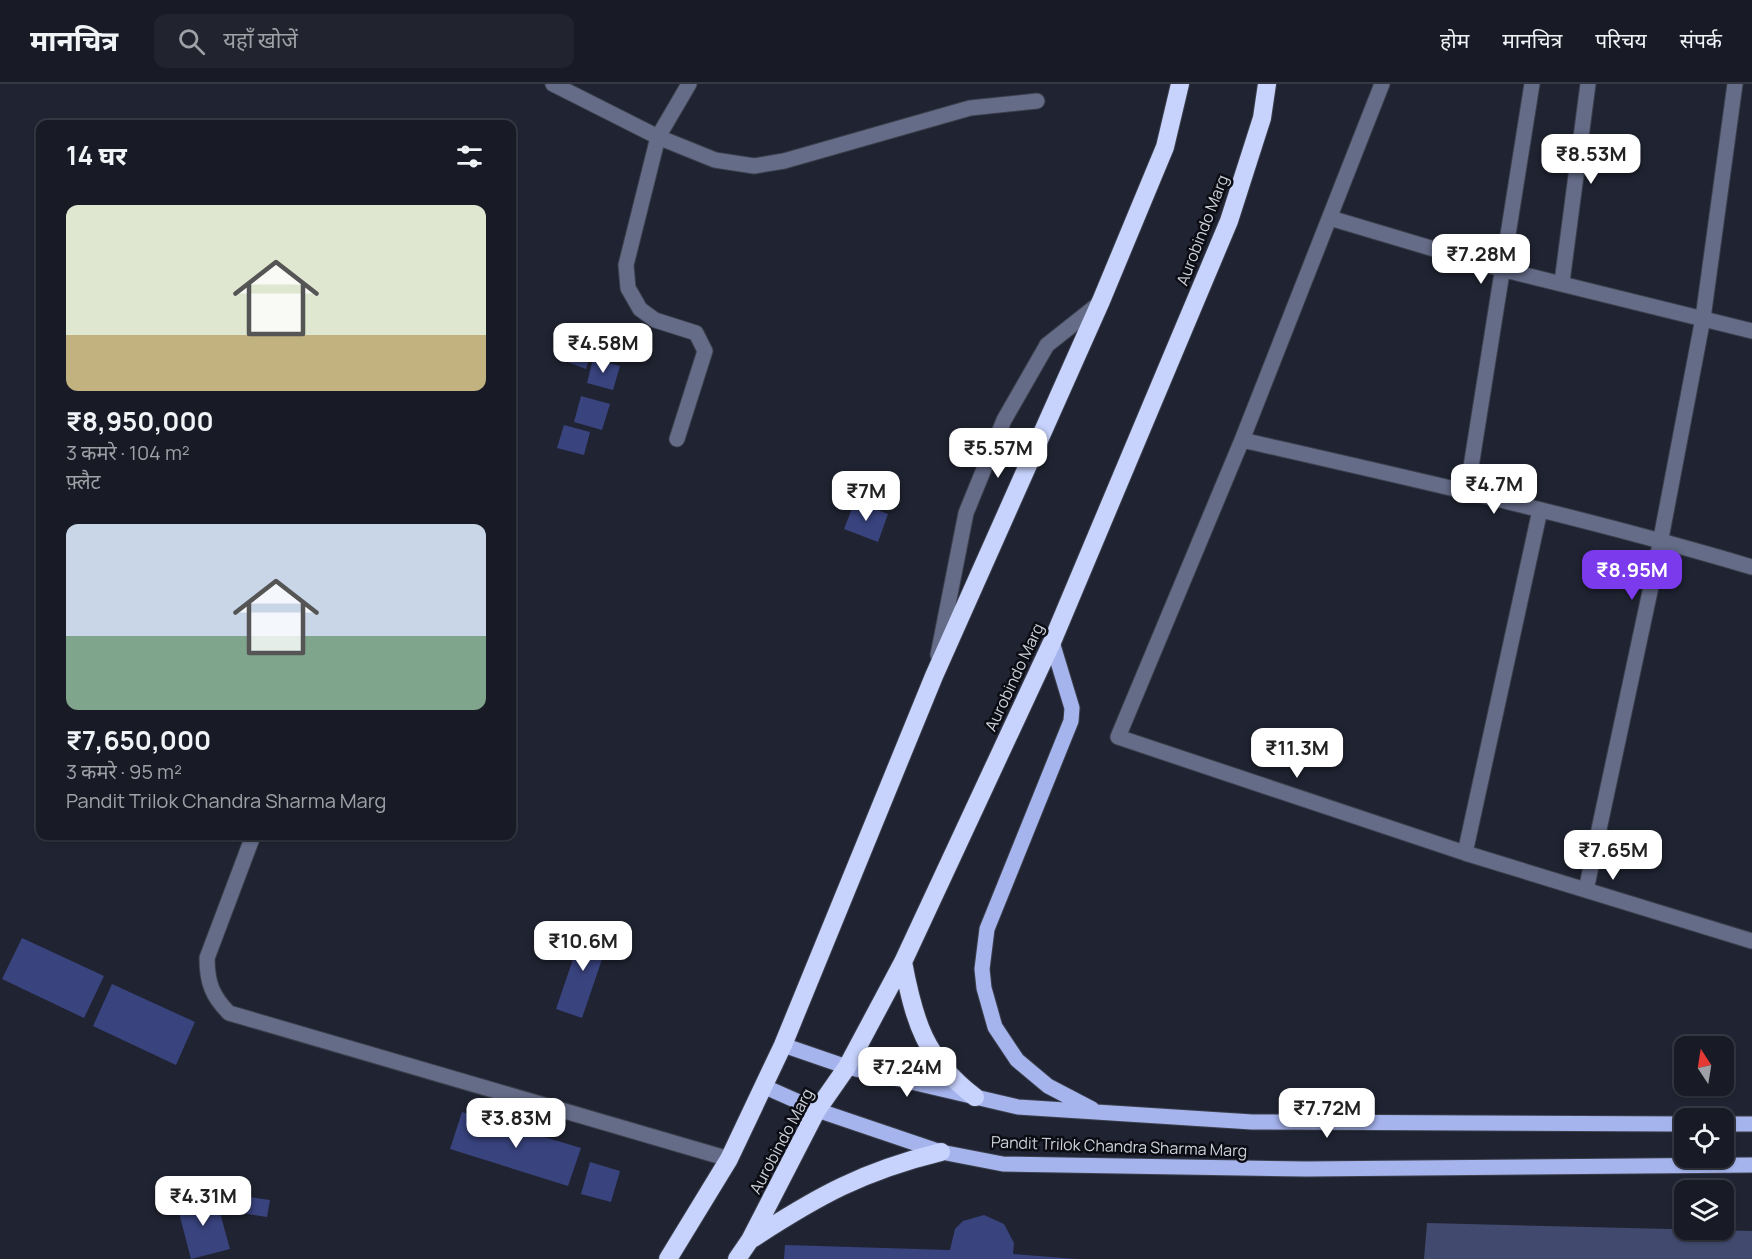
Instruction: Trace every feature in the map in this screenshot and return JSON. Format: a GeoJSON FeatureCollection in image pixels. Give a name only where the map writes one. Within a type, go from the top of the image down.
{"type":"FeatureCollection","features":[{"type":"Feature","properties":{"kind":"highway"},"geometry":{"type":"LineString","coordinates":[[668,1259],[729,1159],[783,1045],[934,676],[1101,301],[1165,147],[1180,84]]}},
{"type":"Feature","properties":{"kind":"highway","name":"Aurobindo Marg"},"geometry":{"type":"LineString","coordinates":[[737,1259],[750,1240],[817,1110],[847,1067],[903,962],[1052,642],[1229,221],[1262,118],[1267,84]]}},
{"type":"Feature","properties":{"kind":"highway"},"geometry":{"type":"LineString","coordinates":[[903,962],[912,1006],[923,1036],[950,1076],[975,1097]]}},
{"type":"Feature","properties":{"kind":"highway"},"geometry":{"type":"LineString","coordinates":[[750,1240],[810,1202],[851,1180],[895,1163],[941,1152]]}},
{"type":"Feature","properties":{"kind":"main road"},"geometry":{"type":"LineString","coordinates":[[1052,642],[1072,708],[1071,721],[987,929],[982,959],[984,988],[995,1026],[1017,1060],[1048,1086],[1098,1112]]}},
{"type":"Feature","properties":{"kind":"main road","name":"Pandit Trilok Chandra Sharma Marg"},"geometry":{"type":"LineString","coordinates":[[783,1045],[847,1067],[1018,1107],[1252,1122],[1674,1124]]}},
{"type":"Feature","properties":{"kind":"main road","name":"Pandit Trilok Chandra Sharma Marg"},"geometry":{"type":"LineString","coordinates":[[764,1086],[817,1110],[941,1152],[1003,1164],[1294,1169],[1752,1164]]}},
{"type":"Feature","properties":{"kind":"main road"},"geometry":{"type":"LineString","coordinates":[[1734,1124],[1752,1124]]}},
{"type":"Feature","properties":{"kind":"street"},"geometry":{"type":"LineString","coordinates":[[553,84],[658,137],[715,160],[754,166],[784,161],[970,108],[1038,101]]}},
{"type":"Feature","properties":{"kind":"street"},"geometry":{"type":"LineString","coordinates":[[677,439],[705,351],[696,333],[655,320],[640,309],[628,288],[626,265],[658,137],[689,84]]}},
{"type":"Feature","properties":{"kind":"street"},"geometry":{"type":"LineString","coordinates":[[1383,84],[1242,440],[1118,737],[1465,853],[1752,941]]}},
{"type":"Feature","properties":{"kind":"street"},"geometry":{"type":"LineString","coordinates":[[1467,492],[1532,84]]}},
{"type":"Feature","properties":{"kind":"street"},"geometry":{"type":"LineString","coordinates":[[1562,282],[1588,84]]}},
{"type":"Feature","properties":{"kind":"street"},"geometry":{"type":"LineString","coordinates":[[1586,890],[1660,540],[1703,318],[1735,84]]}},
{"type":"Feature","properties":{"kind":"street"},"geometry":{"type":"LineString","coordinates":[[1330,218],[1501,269],[1562,282],[1752,331]]}},
{"type":"Feature","properties":{"kind":"street"},"geometry":{"type":"LineString","coordinates":[[934,676],[966,513],[1004,420],[1047,345],[1101,301]]}},
{"type":"Feature","properties":{"kind":"street"},"geometry":{"type":"LineString","coordinates":[[1242,440],[1540,510],[1660,540],[1752,567]]}},
{"type":"Feature","properties":{"kind":"street"},"geometry":{"type":"LineString","coordinates":[[1465,853],[1540,510]]}},
{"type":"Feature","properties":{"kind":"street"},"geometry":{"type":"LineString","coordinates":[[251,840],[207,958],[207,979],[216,1000],[229,1013],[729,1159]]}},
{"type":"Feature","properties":{"kind":"shaded area"},"geometry":{"type":"Polygon","coordinates":[[[1427,1223],[1674,1229],[1674,1240],[1734,1240],[1734,1231],[1752,1231],[1752,1259],[1424,1259],[1427,1223]]]}},
{"type":"Feature","properties":{"kind":"building"},"geometry":{"type":"Polygon","coordinates":[[[571,336],[594,344],[586,369],[562,360],[571,336]]]}},
{"type":"Feature","properties":{"kind":"building"},"geometry":{"type":"Polygon","coordinates":[[[593,359],[620,366],[613,390],[587,383],[593,359]]]}},
{"type":"Feature","properties":{"kind":"building"},"geometry":{"type":"Polygon","coordinates":[[[581,396],[610,404],[602,430],[574,422],[581,396]]]}},
{"type":"Feature","properties":{"kind":"building"},"geometry":{"type":"Polygon","coordinates":[[[564,425],[590,432],[584,455],[557,448],[564,425]]]}},
{"type":"Feature","properties":{"kind":"building"},"geometry":{"type":"Polygon","coordinates":[[[855,501],[888,514],[878,542],[844,529],[855,501]]]}},
{"type":"Feature","properties":{"kind":"building"},"geometry":{"type":"Polygon","coordinates":[[[584,927],[610,936],[582,1018],[556,1009],[584,927]]]}},
{"type":"Feature","properties":{"kind":"building"},"geometry":{"type":"Polygon","coordinates":[[[22,938],[104,976],[84,1018],[2,979],[22,938]]]}},
{"type":"Feature","properties":{"kind":"building"},"geometry":{"type":"Polygon","coordinates":[[[112,984],[195,1022],[176,1065],[93,1026],[112,984]]]}},
{"type":"Feature","properties":{"kind":"building"},"geometry":{"type":"Polygon","coordinates":[[[462,1112],[581,1148],[568,1186],[450,1149],[462,1112]]]}},
{"type":"Feature","properties":{"kind":"building"},"geometry":{"type":"Polygon","coordinates":[[[590,1162],[620,1171],[611,1202],[581,1194],[590,1162]]]}},
{"type":"Feature","properties":{"kind":"building"},"geometry":{"type":"Polygon","coordinates":[[[215,1195],[230,1249],[191,1259],[177,1205],[215,1195]]]}},
{"type":"Feature","properties":{"kind":"building"},"geometry":{"type":"Polygon","coordinates":[[[242,1196],[270,1200],[267,1217],[240,1213],[242,1196]]]}},
{"type":"Feature","properties":{"kind":"building"},"geometry":{"type":"Polygon","coordinates":[[[984,1215],[1004,1224],[1014,1243],[1013,1254],[1076,1259],[784,1259],[785,1245],[950,1250],[955,1229],[963,1221],[984,1215]]]}}]}
